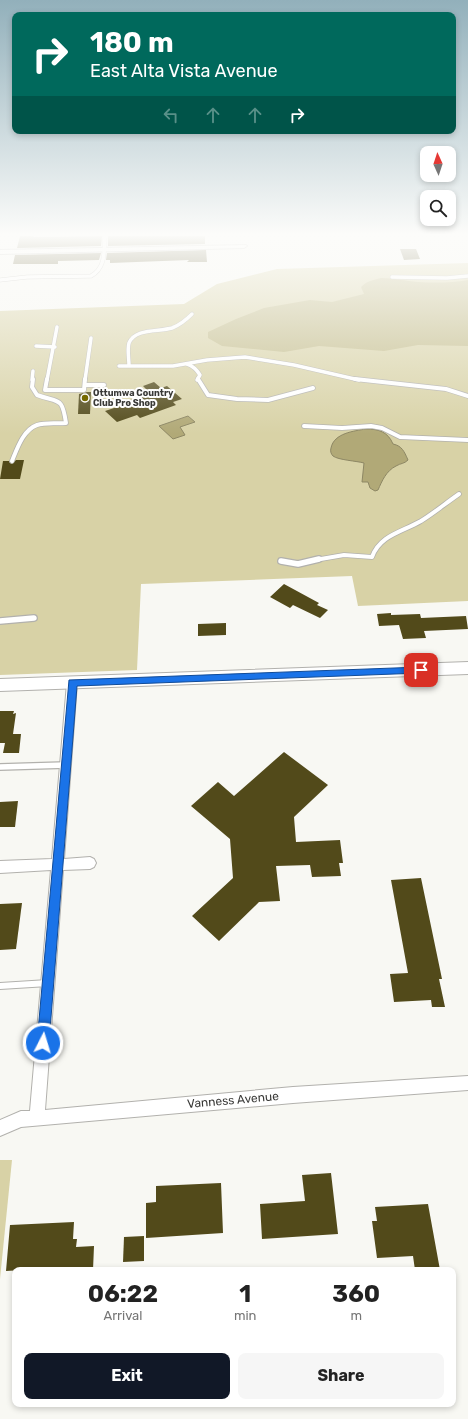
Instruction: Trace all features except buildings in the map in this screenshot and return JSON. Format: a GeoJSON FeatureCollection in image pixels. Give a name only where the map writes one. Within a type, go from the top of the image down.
{"type":"FeatureCollection","features":[{"type":"Feature","properties":{"kind":"main road"},"geometry":{"type":"LineString","coordinates":[[0,685],[468,668]]}},
{"type":"Feature","properties":{"kind":"street"},"geometry":{"type":"LineString","coordinates":[[37,1118],[72,683]]}},
{"type":"Feature","properties":{"kind":"street"},"geometry":{"type":"LineString","coordinates":[[0,867],[90,863]]}},
{"type":"Feature","properties":{"kind":"street","name":"Vanness Avenue"},"geometry":{"type":"LineString","coordinates":[[0,1128],[21,1119],[293,1095],[468,1083]]}},
{"type":"Feature","properties":{"kind":"lane"},"geometry":{"type":"LineString","coordinates":[[129,365],[128,353],[132,338],[150,332],[172,328],[182,323],[192,314]]}},
{"type":"Feature","properties":{"kind":"lane"},"geometry":{"type":"LineString","coordinates":[[57,327],[45,390],[84,390],[91,338]]}},
{"type":"Feature","properties":{"kind":"lane"},"geometry":{"type":"LineString","coordinates":[[36,346],[54,347]]}},
{"type":"Feature","properties":{"kind":"lane"},"geometry":{"type":"LineString","coordinates":[[119,366],[186,364],[245,356],[294,365],[364,381],[446,389],[468,396]]}},
{"type":"Feature","properties":{"kind":"lane"},"geometry":{"type":"LineString","coordinates":[[186,364],[191,365],[199,373],[200,375],[197,380],[208,395],[212,396],[237,399],[268,400],[313,388]]}},
{"type":"Feature","properties":{"kind":"lane"},"geometry":{"type":"LineString","coordinates":[[12,460],[20,443],[36,426],[66,423],[65,409],[60,401],[53,398],[41,397],[35,394],[32,388],[33,371]]}},
{"type":"Feature","properties":{"kind":"lane"},"geometry":{"type":"LineString","coordinates":[[85,385],[104,385]]}},
{"type":"Feature","properties":{"kind":"lane"},"geometry":{"type":"LineString","coordinates":[[304,426],[342,428],[371,426],[382,428],[400,437],[468,440]]}},
{"type":"Feature","properties":{"kind":"lane"},"geometry":{"type":"LineString","coordinates":[[281,561],[286,564],[297,565],[327,557],[372,557],[380,544],[393,534],[425,519],[459,494]]}},
{"type":"Feature","properties":{"kind":"lane"},"geometry":{"type":"LineString","coordinates":[[0,621],[34,618]]}},
{"type":"Feature","properties":{"kind":"lane"},"geometry":{"type":"LineString","coordinates":[[0,767],[66,765]]}},
{"type":"Feature","properties":{"kind":"lane"},"geometry":{"type":"LineString","coordinates":[[0,986],[48,983]]}},
{"type":"Feature","properties":{"kind":"shaded area"},"geometry":{"type":"Polygon","coordinates":[[[187,302],[468,302],[468,601],[358,606],[352,576],[141,584],[137,670],[0,675],[0,311],[184,304],[187,302]]]}},
{"type":"Feature","properties":{"kind":"shaded area"},"geometry":{"type":"Polygon","coordinates":[[[297,302],[468,302],[468,346],[418,345],[384,351],[319,346],[284,352],[222,346],[208,338],[208,332],[264,308],[297,302]]]}},
{"type":"Feature","properties":{"kind":"shaded area"},"geometry":{"type":"Polygon","coordinates":[[[188,416],[195,422],[180,427],[185,435],[173,439],[159,426],[188,416]]]}},
{"type":"Feature","properties":{"kind":"shaded area"},"geometry":{"type":"Polygon","coordinates":[[[366,429],[379,431],[386,434],[393,444],[402,449],[408,460],[393,468],[385,476],[378,490],[375,491],[370,488],[368,482],[362,482],[364,463],[335,457],[332,455],[331,451],[333,443],[340,436],[350,432],[366,429]]]}},
{"type":"Feature","properties":{"kind":"shaded area"},"geometry":{"type":"Polygon","coordinates":[[[0,1160],[12,1160],[0,1279],[0,1160]]]}},
{"type":"Feature","properties":{"kind":"place","name":"Ottumwa Country Club Pro Shop"},"geometry":{"type":"Point","coordinates":[85,398]}},
{"type":"Feature","properties":{"kind":"route"},"geometry":{"type":"LineString","coordinates":[[43,1043],[72,683],[421,670]]}}]}
